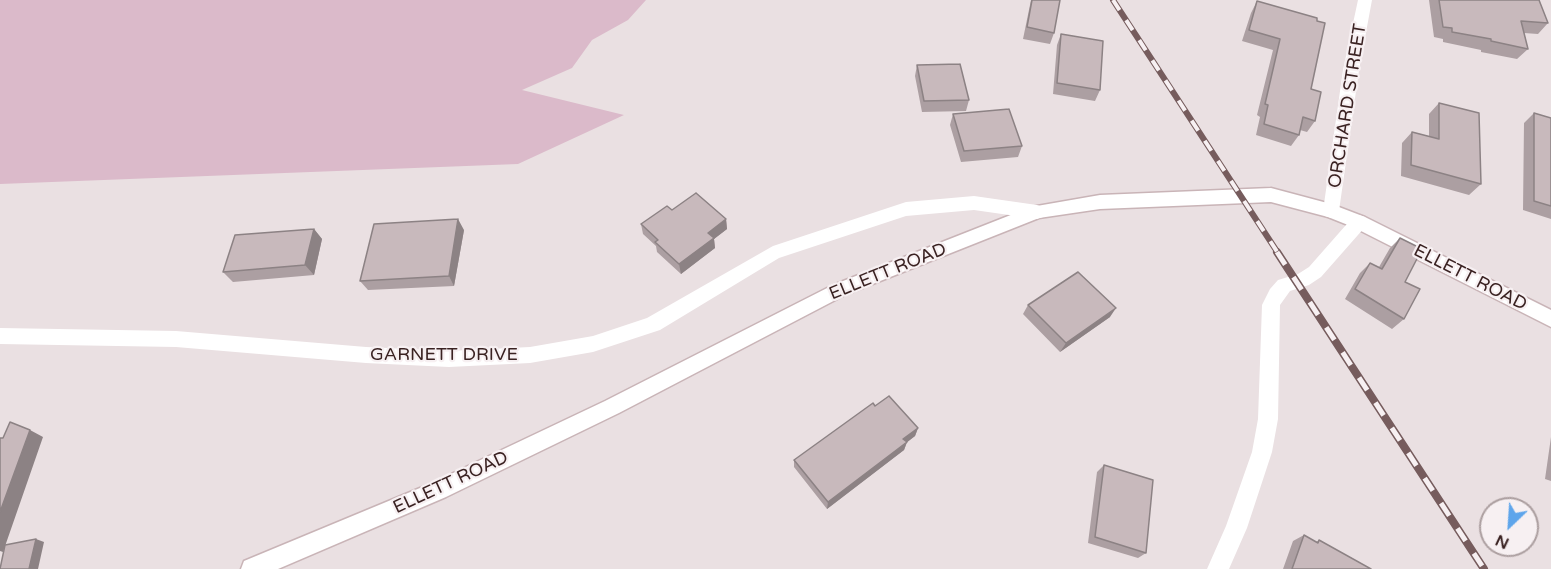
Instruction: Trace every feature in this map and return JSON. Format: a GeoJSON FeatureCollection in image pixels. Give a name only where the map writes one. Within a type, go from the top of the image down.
{"type":"FeatureCollection","features":[{"type":"Feature","properties":{"kind":"street","name":"ORCHARD STREET"},"geometry":{"type":"LineString","coordinates":[[1331,211],[1351,70],[1365,0]]}},
{"type":"Feature","properties":{"kind":"street","name":"ELLETT ROAD"},"geometry":{"type":"LineString","coordinates":[[252,569],[440,490],[612,407],[839,290],[1037,212],[1100,202],[1271,195],[1331,211],[1359,222],[1551,319]]}},
{"type":"Feature","properties":{"kind":"street","name":"GARNETT DRIVE"},"geometry":{"type":"LineString","coordinates":[[0,336],[176,339],[366,355],[449,359],[530,355],[593,344],[653,324],[773,253],[906,209],[974,203],[1037,212]]}},
{"type":"Feature","properties":{"kind":"street"},"geometry":{"type":"LineString","coordinates":[[1218,569],[1236,528],[1262,452],[1268,419],[1271,305],[1276,294],[1284,285],[1303,280],[1315,272],[1359,222]]}},
{"type":"Feature","properties":{"kind":"shaded area"},"geometry":{"type":"Polygon","coordinates":[[[0,0],[646,0],[628,20],[592,40],[572,68],[522,90],[624,115],[518,164],[0,184],[0,0]]]}},
{"type":"Feature","properties":{"kind":"building"},"geometry":{"type":"Polygon","coordinates":[[[1032,0],[1060,0],[1054,33],[1027,27],[1032,0]]]}},
{"type":"Feature","properties":{"kind":"building"},"geometry":{"type":"Polygon","coordinates":[[[1439,0],[1539,0],[1548,23],[1521,21],[1528,49],[1452,32],[1452,28],[1443,27],[1439,0]]]}},
{"type":"Feature","properties":{"kind":"building"},"geometry":{"type":"Polygon","coordinates":[[[1257,1],[1317,18],[1317,21],[1325,23],[1311,89],[1321,92],[1315,121],[1303,117],[1299,135],[1264,124],[1268,105],[1265,104],[1280,39],[1249,30],[1257,1]]]}},
{"type":"Feature","properties":{"kind":"building"},"geometry":{"type":"Polygon","coordinates":[[[1061,34],[1103,41],[1100,90],[1057,83],[1061,34]]]}},
{"type":"Feature","properties":{"kind":"building"},"geometry":{"type":"Polygon","coordinates":[[[960,64],[969,100],[924,101],[917,65],[960,64]]]}},
{"type":"Feature","properties":{"kind":"building"},"geometry":{"type":"Polygon","coordinates":[[[1439,103],[1479,113],[1481,184],[1411,165],[1412,132],[1439,139],[1439,103]]]}},
{"type":"Feature","properties":{"kind":"building"},"geometry":{"type":"Polygon","coordinates":[[[1009,109],[1022,146],[964,151],[953,114],[1009,109]]]}},
{"type":"Feature","properties":{"kind":"building"},"geometry":{"type":"Polygon","coordinates":[[[1534,113],[1551,118],[1551,206],[1534,201],[1534,113]]]}},
{"type":"Feature","properties":{"kind":"building"},"geometry":{"type":"Polygon","coordinates":[[[696,193],[726,219],[708,233],[714,238],[679,264],[655,242],[658,240],[641,224],[667,206],[672,210],[696,193]]]}},
{"type":"Feature","properties":{"kind":"building"},"geometry":{"type":"Polygon","coordinates":[[[458,219],[449,276],[360,281],[374,224],[458,219]]]}},
{"type":"Feature","properties":{"kind":"building"},"geometry":{"type":"Polygon","coordinates":[[[314,229],[305,265],[223,272],[235,235],[314,229]]]}},
{"type":"Feature","properties":{"kind":"building"},"geometry":{"type":"Polygon","coordinates":[[[1400,238],[1422,249],[1405,282],[1420,289],[1404,319],[1355,289],[1370,263],[1382,269],[1400,238]]]}},
{"type":"Feature","properties":{"kind":"building"},"geometry":{"type":"Polygon","coordinates":[[[1078,272],[1116,308],[1066,343],[1028,305],[1078,272]]]}},
{"type":"Feature","properties":{"kind":"building"},"geometry":{"type":"Polygon","coordinates":[[[889,396],[918,428],[903,439],[907,442],[828,502],[794,460],[873,403],[875,406],[889,396]]]}},
{"type":"Feature","properties":{"kind":"building"},"geometry":{"type":"Polygon","coordinates":[[[10,422],[30,430],[0,512],[0,438],[3,438],[10,422]]]}},
{"type":"Feature","properties":{"kind":"building"},"geometry":{"type":"Polygon","coordinates":[[[1104,465],[1153,480],[1146,553],[1095,537],[1104,465]]]}},
{"type":"Feature","properties":{"kind":"building"},"geometry":{"type":"Polygon","coordinates":[[[1304,535],[1318,543],[1319,540],[1371,569],[1292,569],[1304,535]]]}},
{"type":"Feature","properties":{"kind":"building"},"geometry":{"type":"Polygon","coordinates":[[[36,539],[29,569],[0,569],[5,545],[36,539]]]}},
{"type":"Feature","properties":{"kind":"railway"},"geometry":{"type":"LineString","coordinates":[[1113,0],[1278,253]]}},
{"type":"Feature","properties":{"kind":"railway"},"geometry":{"type":"LineString","coordinates":[[1277,252],[1484,569]]}}]}
